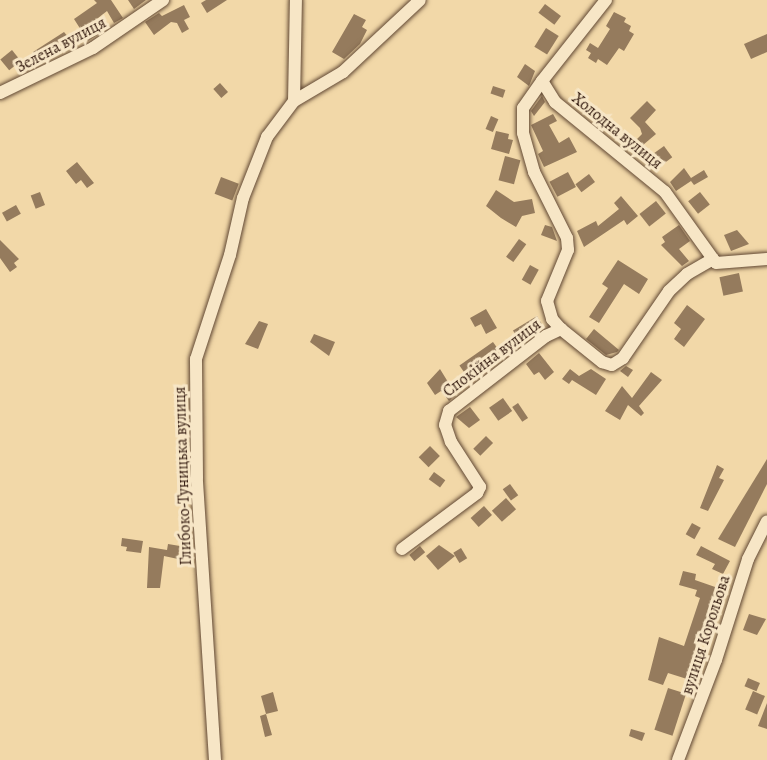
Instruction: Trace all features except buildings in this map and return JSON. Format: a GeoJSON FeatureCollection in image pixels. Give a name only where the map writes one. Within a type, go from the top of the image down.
{"type":"FeatureCollection","features":[{"type":"Feature","properties":{"kind":"street","name":"Зелена вулиця"},"geometry":{"type":"LineString","coordinates":[[0,93],[93,48],[164,0]]}},
{"type":"Feature","properties":{"kind":"street"},"geometry":{"type":"LineString","coordinates":[[294,101],[296,0]]}},
{"type":"Feature","properties":{"kind":"street"},"geometry":{"type":"LineString","coordinates":[[294,101],[343,72],[420,0]]}},
{"type":"Feature","properties":{"kind":"street"},"geometry":{"type":"LineString","coordinates":[[542,81],[606,0]]}},
{"type":"Feature","properties":{"kind":"street","name":"Холодна вулиця"},"geometry":{"type":"LineString","coordinates":[[542,81],[555,102],[642,170],[664,192],[713,260]]}},
{"type":"Feature","properties":{"kind":"street","name":"Спокійна вулиця"},"geometry":{"type":"LineString","coordinates":[[542,81],[523,108],[523,133],[534,172],[567,238],[568,250],[547,301],[552,319],[561,329],[602,362],[612,365],[623,358],[669,291],[687,274],[713,260]]}},
{"type":"Feature","properties":{"kind":"street","name":"Глибоко-Туницька вулиця"},"geometry":{"type":"LineString","coordinates":[[214,760],[197,478],[196,359],[230,255],[243,198],[267,137],[294,101]]}},
{"type":"Feature","properties":{"kind":"street"},"geometry":{"type":"LineString","coordinates":[[713,260],[746,263],[767,259]]}},
{"type":"Feature","properties":{"kind":"street","name":"Спокійна вулиця"},"geometry":{"type":"LineString","coordinates":[[402,549],[477,494],[480,487],[451,442],[445,424],[449,411],[546,336],[561,329]]}},
{"type":"Feature","properties":{"kind":"street","name":"вулиця Корольова"},"geometry":{"type":"LineString","coordinates":[[678,760],[716,660],[748,559],[767,521]]}}]}
